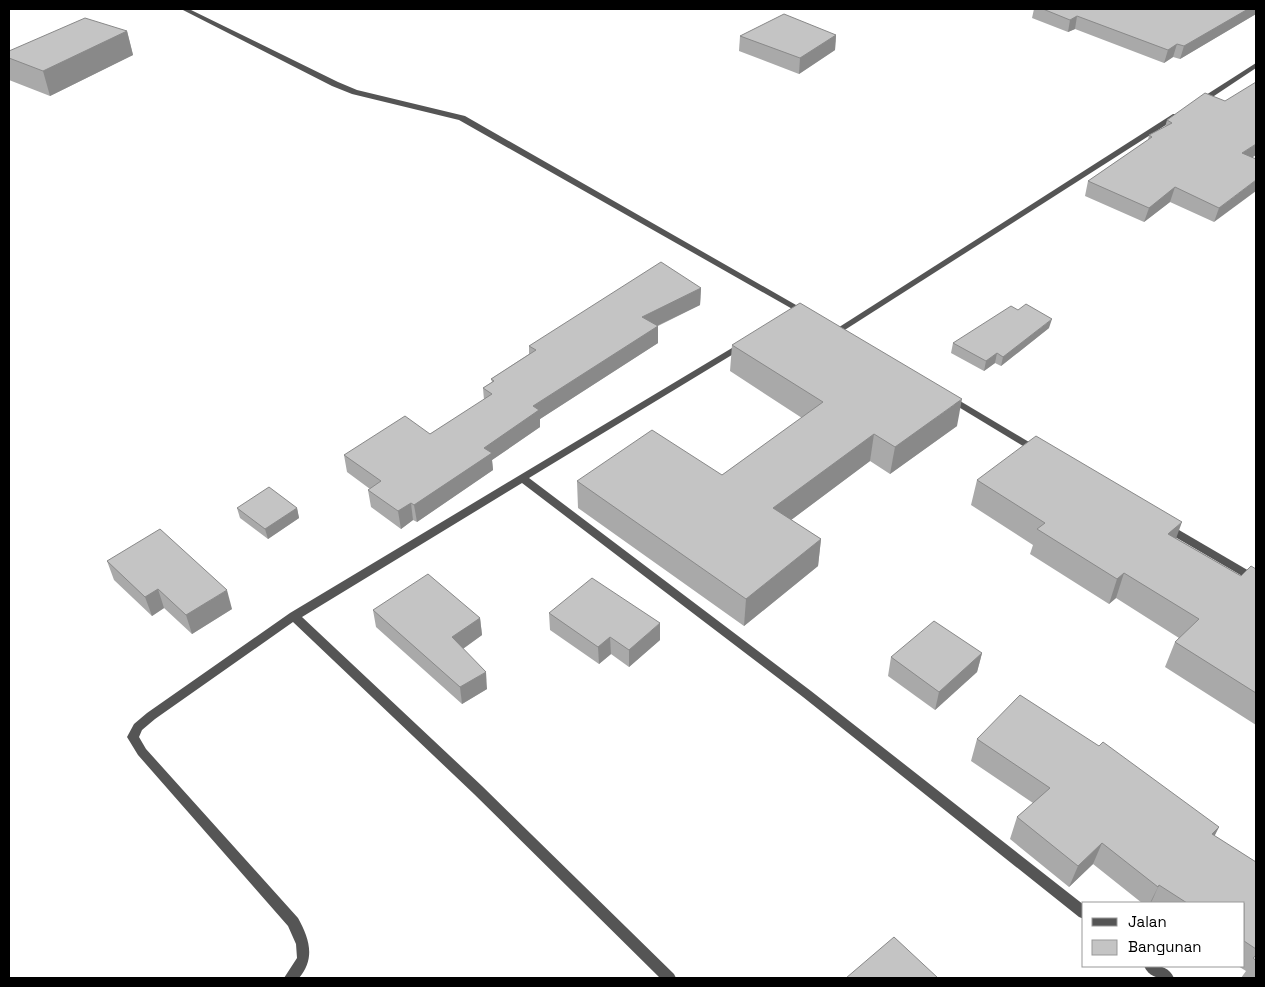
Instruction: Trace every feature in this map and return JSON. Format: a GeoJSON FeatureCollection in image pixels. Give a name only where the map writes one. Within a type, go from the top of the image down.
{"type":"FeatureCollection","features":[{"type":"Feature","properties":{"kind":"street"},"geometry":{"type":"LineString","coordinates":[[184,9],[355,92],[450,113],[462,118],[796,313],[815,319]]}},
{"type":"Feature","properties":{"kind":"street"},"geometry":{"type":"LineString","coordinates":[[1191,107],[1256,66]]}},
{"type":"Feature","properties":{"kind":"street"},"geometry":{"type":"LineString","coordinates":[[837,332],[1183,112]]}},
{"type":"Feature","properties":{"kind":"street"},"geometry":{"type":"LineString","coordinates":[[291,978],[304,958],[303,939],[298,930],[142,752],[134,737],[138,727],[150,716],[294,616],[750,341]]}},
{"type":"Feature","properties":{"kind":"street"},"geometry":{"type":"LineString","coordinates":[[938,391],[1048,456]]}},
{"type":"Feature","properties":{"kind":"street"},"geometry":{"type":"LineString","coordinates":[[522,478],[807,694],[1082,911]]}},
{"type":"Feature","properties":{"kind":"street"},"geometry":{"type":"LineString","coordinates":[[1157,522],[1256,580]]}},
{"type":"Feature","properties":{"kind":"street"},"geometry":{"type":"LineString","coordinates":[[294,616],[478,790],[669,978]]}},
{"type":"Feature","properties":{"kind":"street"},"geometry":{"type":"LineString","coordinates":[[1152,967],[1167,978]]}},
{"type":"Feature","properties":{"kind":"building"},"geometry":{"type":"Polygon","coordinates":[[[1043,9],[1248,9],[1184,46],[1177,44],[1168,50],[1077,16],[1070,20],[1043,9]]]}},
{"type":"Feature","properties":{"kind":"building"},"geometry":{"type":"Polygon","coordinates":[[[784,14],[836,35],[800,58],[740,36],[784,14]]]}},
{"type":"Feature","properties":{"kind":"building"},"geometry":{"type":"Polygon","coordinates":[[[85,18],[127,31],[43,71],[9,58],[9,51],[85,18]]]}},
{"type":"Feature","properties":{"kind":"building"},"geometry":{"type":"Polygon","coordinates":[[[1256,82],[1256,144],[1242,153],[1256,159],[1256,180],[1219,208],[1175,187],[1149,208],[1088,181],[1152,137],[1149,135],[1172,123],[1167,120],[1205,93],[1225,101],[1256,82]]]}},
{"type":"Feature","properties":{"kind":"building"},"geometry":{"type":"Polygon","coordinates":[[[661,262],[701,288],[642,317],[658,326],[533,406],[539,410],[484,448],[492,453],[414,505],[411,503],[398,511],[368,490],[381,481],[344,455],[405,416],[430,434],[492,394],[483,388],[494,381],[491,379],[536,350],[529,346],[661,262]]]}},
{"type":"Feature","properties":{"kind":"building"},"geometry":{"type":"Polygon","coordinates":[[[800,303],[962,399],[895,447],[874,434],[773,508],[821,539],[746,599],[577,481],[652,430],[722,475],[823,402],[732,345],[800,303]]]}},
{"type":"Feature","properties":{"kind":"building"},"geometry":{"type":"Polygon","coordinates":[[[1026,304],[1052,319],[1003,357],[997,353],[986,361],[953,343],[1011,306],[1018,310],[1026,304]]]}},
{"type":"Feature","properties":{"kind":"building"},"geometry":{"type":"Polygon","coordinates":[[[1036,436],[1182,522],[1168,534],[1241,576],[1251,566],[1256,569],[1256,693],[1175,642],[1199,619],[1124,573],[1117,579],[1037,529],[1045,523],[977,480],[1036,436]]]}},
{"type":"Feature","properties":{"kind":"building"},"geometry":{"type":"Polygon","coordinates":[[[269,487],[297,508],[265,529],[237,508],[269,487]]]}},
{"type":"Feature","properties":{"kind":"building"},"geometry":{"type":"Polygon","coordinates":[[[160,529],[227,590],[186,615],[158,589],[145,597],[107,561],[160,529]]]}},
{"type":"Feature","properties":{"kind":"building"},"geometry":{"type":"Polygon","coordinates":[[[428,574],[480,618],[452,637],[486,672],[460,687],[373,610],[428,574]]]}},
{"type":"Feature","properties":{"kind":"building"},"geometry":{"type":"Polygon","coordinates":[[[592,578],[660,623],[629,650],[610,637],[598,647],[549,613],[592,578]]]}},
{"type":"Feature","properties":{"kind":"building"},"geometry":{"type":"Polygon","coordinates":[[[934,621],[982,653],[939,692],[891,657],[934,621]]]}},
{"type":"Feature","properties":{"kind":"building"},"geometry":{"type":"Polygon","coordinates":[[[1020,695],[1099,746],[1103,742],[1219,827],[1212,834],[1256,862],[1256,949],[1245,942],[1245,902],[1185,902],[1159,885],[1158,887],[1102,843],[1078,866],[1017,817],[1050,788],[977,739],[1020,695]]]}},
{"type":"Feature","properties":{"kind":"building"},"geometry":{"type":"Polygon","coordinates":[[[894,937],[938,978],[846,978],[894,937]]]}}]}
